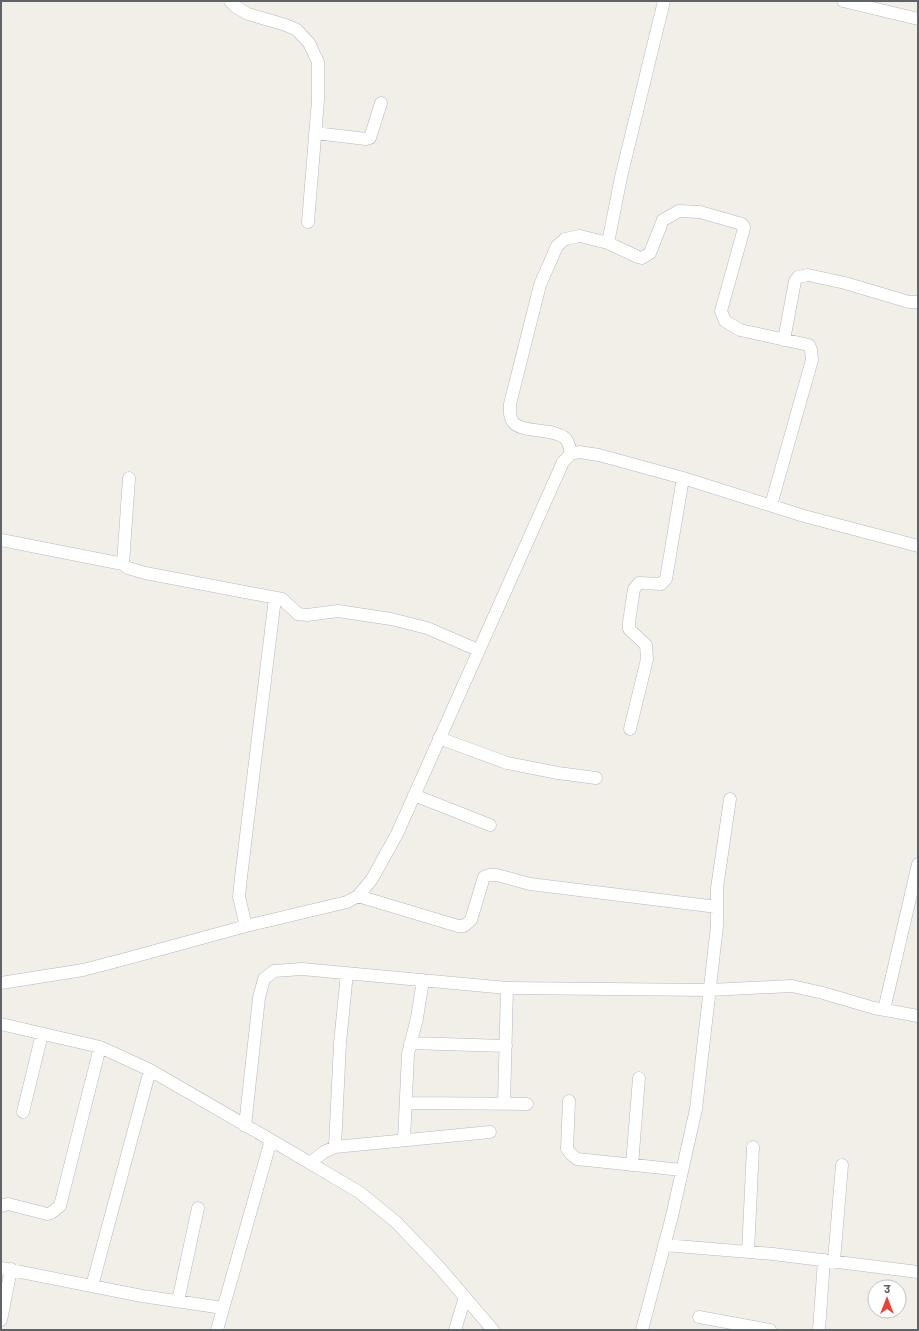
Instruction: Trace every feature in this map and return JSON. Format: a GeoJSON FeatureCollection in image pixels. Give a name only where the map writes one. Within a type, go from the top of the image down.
{"type":"FeatureCollection","features":[{"type":"Feature","properties":{"kind":"street"},"geometry":{"type":"LineString","coordinates":[[230,1],[236,7],[248,14],[286,25],[297,30],[309,43],[318,62],[316,133],[308,222]]}},
{"type":"Feature","properties":{"kind":"street"},"geometry":{"type":"LineString","coordinates":[[608,243],[621,177],[664,1]]}},
{"type":"Feature","properties":{"kind":"street"},"geometry":{"type":"LineString","coordinates":[[843,1],[918,19]]}},
{"type":"Feature","properties":{"kind":"street"},"geometry":{"type":"LineString","coordinates":[[316,133],[366,139],[370,138],[380,103]]}},
{"type":"Feature","properties":{"kind":"street"},"geometry":{"type":"LineString","coordinates":[[571,454],[565,438],[556,434],[521,427],[513,422],[510,414],[510,404],[540,285],[557,246],[565,239],[580,236],[608,243],[642,258],[647,256],[650,252],[663,220],[679,212],[700,212],[742,224],[744,227],[721,311],[725,321],[740,330],[809,345],[811,350],[812,360],[771,506]]}},
{"type":"Feature","properties":{"kind":"street"},"geometry":{"type":"LineString","coordinates":[[784,340],[795,281],[798,277],[808,275],[845,283],[909,302],[918,302]]}},
{"type":"Feature","properties":{"kind":"street"},"geometry":{"type":"LineString","coordinates":[[1,983],[83,970],[246,926],[347,902],[358,896],[372,879],[397,834],[563,462],[571,454],[579,452],[599,455],[682,478],[804,516],[918,546]]}},
{"type":"Feature","properties":{"kind":"street"},"geometry":{"type":"LineString","coordinates":[[123,564],[129,478]]}},
{"type":"Feature","properties":{"kind":"street"},"geometry":{"type":"LineString","coordinates":[[630,729],[647,659],[646,646],[630,629],[629,622],[634,589],[639,583],[661,584],[666,579],[682,478]]}},
{"type":"Feature","properties":{"kind":"street"},"geometry":{"type":"LineString","coordinates":[[1,540],[123,564],[128,568],[144,573],[282,599],[298,614],[307,615],[338,611],[391,619],[427,628],[478,650]]}},
{"type":"Feature","properties":{"kind":"street"},"geometry":{"type":"LineString","coordinates":[[246,926],[239,897],[240,877],[275,598]]}},
{"type":"Feature","properties":{"kind":"street"},"geometry":{"type":"LineString","coordinates":[[439,738],[508,762],[558,773],[596,778]]}},
{"type":"Feature","properties":{"kind":"street"},"geometry":{"type":"LineString","coordinates":[[414,795],[490,825]]}},
{"type":"Feature","properties":{"kind":"street"},"geometry":{"type":"LineString","coordinates":[[642,1330],[696,1109],[717,926],[717,888],[730,799]]}},
{"type":"Feature","properties":{"kind":"street"},"geometry":{"type":"LineString","coordinates":[[884,1010],[918,864]]}},
{"type":"Feature","properties":{"kind":"street"},"geometry":{"type":"LineString","coordinates":[[358,896],[458,926],[464,926],[471,920],[484,877],[489,875],[530,884],[717,907]]}},
{"type":"Feature","properties":{"kind":"street"},"geometry":{"type":"LineString","coordinates":[[245,1126],[259,998],[264,979],[274,971],[302,969],[507,988],[710,990],[792,986],[884,1010],[918,1016]]}},
{"type":"Feature","properties":{"kind":"street"},"geometry":{"type":"LineString","coordinates":[[335,1147],[340,1043],[347,973]]}},
{"type":"Feature","properties":{"kind":"street"},"geometry":{"type":"LineString","coordinates":[[404,1140],[408,1054],[417,1018],[423,980]]}},
{"type":"Feature","properties":{"kind":"street"},"geometry":{"type":"LineString","coordinates":[[504,1104],[507,988]]}},
{"type":"Feature","properties":{"kind":"street"},"geometry":{"type":"LineString","coordinates":[[1,1024],[100,1047],[150,1070],[359,1192],[396,1222],[439,1267],[493,1330]]}},
{"type":"Feature","properties":{"kind":"street"},"geometry":{"type":"LineString","coordinates":[[23,1112],[42,1034]]}},
{"type":"Feature","properties":{"kind":"street"},"geometry":{"type":"LineString","coordinates":[[410,1042],[506,1046]]}},
{"type":"Feature","properties":{"kind":"street"},"geometry":{"type":"LineString","coordinates":[[1,1206],[8,1204],[47,1214],[51,1213],[60,1206],[100,1047]]}},
{"type":"Feature","properties":{"kind":"street"},"geometry":{"type":"LineString","coordinates":[[92,1286],[150,1070]]}},
{"type":"Feature","properties":{"kind":"street"},"geometry":{"type":"LineString","coordinates":[[632,1165],[639,1078]]}},
{"type":"Feature","properties":{"kind":"street"},"geometry":{"type":"LineString","coordinates":[[569,1101],[567,1149],[570,1154],[577,1159],[682,1170]]}},
{"type":"Feature","properties":{"kind":"street"},"geometry":{"type":"LineString","coordinates":[[406,1103],[527,1104]]}},
{"type":"Feature","properties":{"kind":"street"},"geometry":{"type":"LineString","coordinates":[[310,1163],[324,1152],[335,1147],[490,1132]]}},
{"type":"Feature","properties":{"kind":"street"},"geometry":{"type":"LineString","coordinates":[[217,1330],[271,1140]]}},
{"type":"Feature","properties":{"kind":"street"},"geometry":{"type":"LineString","coordinates":[[748,1252],[753,1147]]}},
{"type":"Feature","properties":{"kind":"street"},"geometry":{"type":"LineString","coordinates":[[819,1330],[842,1165]]}},
{"type":"Feature","properties":{"kind":"street"},"geometry":{"type":"LineString","coordinates":[[178,1301],[198,1208]]}},
{"type":"Feature","properties":{"kind":"street"},"geometry":{"type":"LineString","coordinates":[[664,1245],[829,1260],[918,1272]]}},
{"type":"Feature","properties":{"kind":"street"},"geometry":{"type":"LineString","coordinates":[[1,1320],[6,1268],[142,1296],[223,1308]]}},
{"type":"Feature","properties":{"kind":"street"},"geometry":{"type":"LineString","coordinates":[[455,1330],[465,1297]]}},
{"type":"Feature","properties":{"kind":"street"},"geometry":{"type":"LineString","coordinates":[[699,1317],[752,1328],[770,1330]]}}]}
